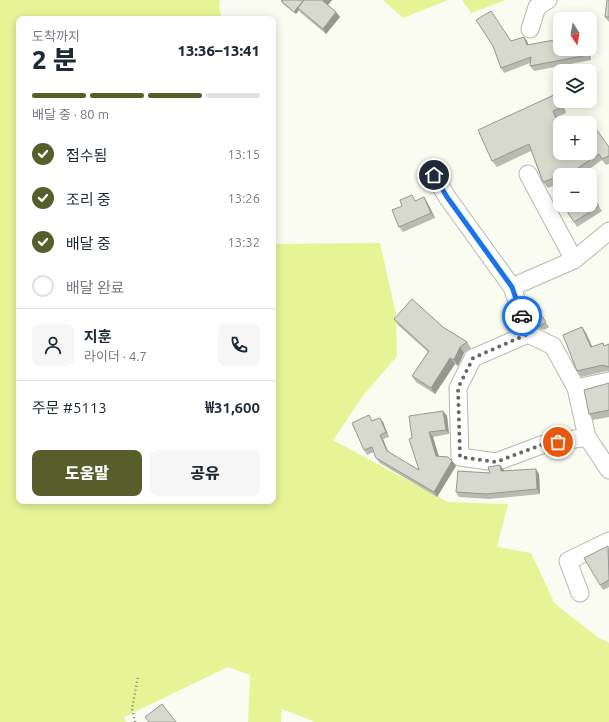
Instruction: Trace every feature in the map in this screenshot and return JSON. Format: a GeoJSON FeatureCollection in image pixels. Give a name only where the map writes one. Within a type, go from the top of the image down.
{"type":"FeatureCollection","features":[{"type":"Feature","properties":{"kind":"street"},"geometry":{"type":"LineString","coordinates":[[530,29],[537,7],[548,0]]}},
{"type":"Feature","properties":{"kind":"street"},"geometry":{"type":"LineString","coordinates":[[528,174],[574,260]]}},
{"type":"Feature","properties":{"kind":"street"},"geometry":{"type":"LineString","coordinates":[[434,175],[447,197],[512,287],[528,334],[553,346],[576,388],[587,437],[609,470]]}},
{"type":"Feature","properties":{"kind":"street"},"geometry":{"type":"LineString","coordinates":[[512,287],[574,260],[609,231]]}},
{"type":"Feature","properties":{"kind":"street"},"geometry":{"type":"LineString","coordinates":[[528,334],[473,358],[458,388],[460,457],[496,462],[544,444],[587,437]]}},
{"type":"Feature","properties":{"kind":"street"},"geometry":{"type":"LineString","coordinates":[[576,388],[609,381]]}},
{"type":"Feature","properties":{"kind":"street"},"geometry":{"type":"LineString","coordinates":[[580,593],[568,561],[609,541]]}},
{"type":"Feature","properties":{"kind":"path"},"geometry":{"type":"LineString","coordinates":[[135,722],[132,709],[138,676]]}},
{"type":"Feature","properties":{"kind":"green space"},"geometry":{"type":"Polygon","coordinates":[[[0,0],[220,0],[219,6],[221,16],[16,16],[16,504],[276,504],[276,244],[380,243],[396,314],[397,356],[363,396],[333,440],[448,502],[508,504],[497,547],[531,553],[555,604],[599,638],[609,643],[609,722],[315,722],[282,709],[281,722],[248,722],[250,675],[228,667],[124,717],[126,722],[0,722],[0,0]]]}},
{"type":"Feature","properties":{"kind":"green space"},"geometry":{"type":"Polygon","coordinates":[[[383,0],[448,0],[403,18],[383,0]]]}},
{"type":"Feature","properties":{"kind":"green space"},"geometry":{"type":"Polygon","coordinates":[[[462,0],[506,0],[471,13],[462,0]]]}},
{"type":"Feature","properties":{"kind":"building"},"geometry":{"type":"Polygon","coordinates":[[[304,0],[324,0],[323,1],[336,12],[323,29],[298,8],[304,0]]]}},
{"type":"Feature","properties":{"kind":"building"},"geometry":{"type":"Polygon","coordinates":[[[607,0],[609,0],[609,17],[605,17],[607,0]]]}},
{"type":"Feature","properties":{"kind":"building"},"geometry":{"type":"Polygon","coordinates":[[[281,1],[303,1],[294,12],[281,1]]]}},
{"type":"Feature","properties":{"kind":"building"},"geometry":{"type":"Polygon","coordinates":[[[491,11],[511,41],[524,37],[527,45],[553,40],[553,56],[583,56],[530,66],[531,57],[501,68],[493,46],[476,20],[491,11]]]}},
{"type":"Feature","properties":{"kind":"building"},"geometry":{"type":"Polygon","coordinates":[[[553,95],[553,108],[560,108],[553,111],[555,116],[553,116],[553,160],[590,160],[578,168],[553,168],[553,178],[543,182],[529,144],[492,161],[478,130],[553,95]]]}},
{"type":"Feature","properties":{"kind":"building"},"geometry":{"type":"Polygon","coordinates":[[[597,130],[609,147],[609,156],[602,159],[599,154],[597,155],[597,130]]]}},
{"type":"Feature","properties":{"kind":"building"},"geometry":{"type":"Polygon","coordinates":[[[412,195],[415,201],[424,197],[431,213],[399,227],[392,210],[402,206],[400,200],[412,195]]]}},
{"type":"Feature","properties":{"kind":"building"},"geometry":{"type":"Polygon","coordinates":[[[568,212],[590,212],[574,222],[568,212]]]}},
{"type":"Feature","properties":{"kind":"building"},"geometry":{"type":"Polygon","coordinates":[[[412,299],[443,327],[467,342],[460,347],[454,360],[450,358],[431,388],[412,376],[429,351],[394,319],[412,299]]]}},
{"type":"Feature","properties":{"kind":"building"},"geometry":{"type":"Polygon","coordinates":[[[532,302],[546,322],[540,326],[533,322],[527,306],[532,302]]]}},
{"type":"Feature","properties":{"kind":"building"},"geometry":{"type":"Polygon","coordinates":[[[582,327],[591,347],[603,343],[604,346],[609,344],[609,367],[603,365],[577,371],[563,335],[582,327]]]}},
{"type":"Feature","properties":{"kind":"building"},"geometry":{"type":"Polygon","coordinates":[[[609,383],[609,410],[589,414],[584,390],[609,383]]]}},
{"type":"Feature","properties":{"kind":"building"},"geometry":{"type":"Polygon","coordinates":[[[443,411],[446,430],[429,432],[436,456],[448,457],[452,461],[434,492],[376,458],[372,447],[364,450],[352,423],[369,415],[372,421],[380,418],[386,432],[380,435],[387,451],[419,470],[409,439],[412,438],[409,416],[443,411]]]}},
{"type":"Feature","properties":{"kind":"building"},"geometry":{"type":"Polygon","coordinates":[[[500,465],[501,471],[536,469],[537,489],[486,494],[456,492],[458,471],[490,473],[488,467],[500,465]]]}},
{"type":"Feature","properties":{"kind":"building"},"geometry":{"type":"Polygon","coordinates":[[[608,546],[609,580],[600,585],[584,558],[608,546]]]}},
{"type":"Feature","properties":{"kind":"building"},"geometry":{"type":"Polygon","coordinates":[[[162,704],[176,722],[149,722],[145,717],[162,704]]]}},
{"type":"Feature","properties":{"kind":"way so far"},"geometry":{"type":"LineString","coordinates":[[522,316],[528,334],[473,358],[458,388],[460,457],[496,462],[544,444],[558,442]]}},
{"type":"Feature","properties":{"kind":"route"},"geometry":{"type":"LineString","coordinates":[[434,175],[447,197],[512,287],[522,316]]}}]}
